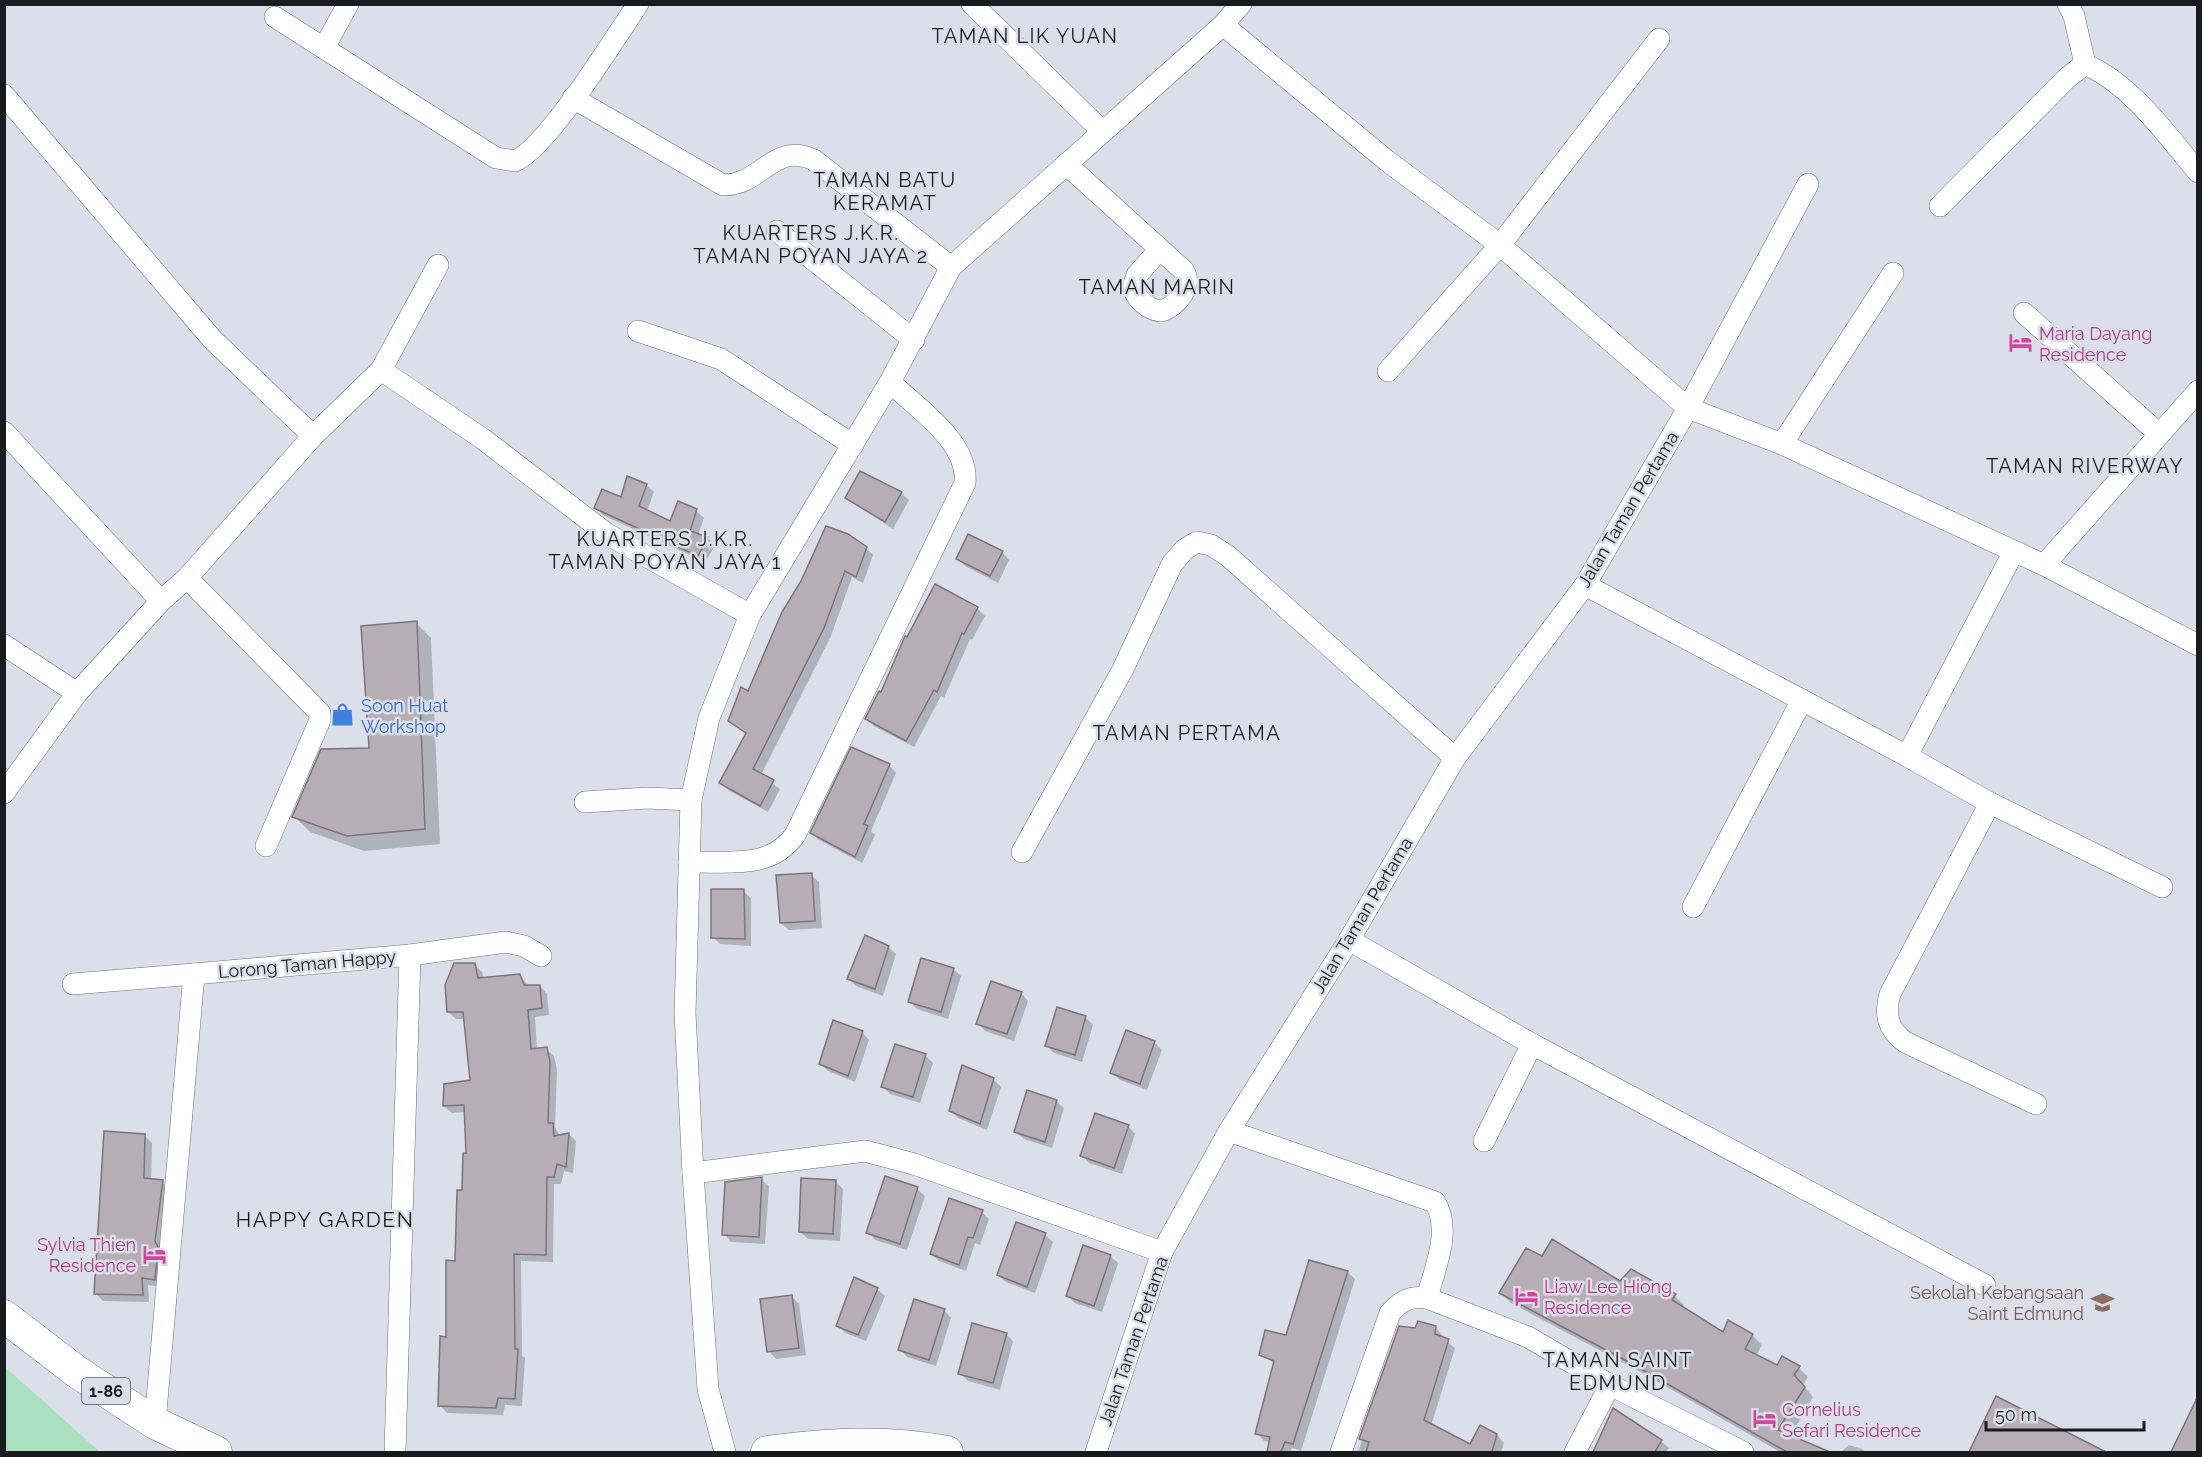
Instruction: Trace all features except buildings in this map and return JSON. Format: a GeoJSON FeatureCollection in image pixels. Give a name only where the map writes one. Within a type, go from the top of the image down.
{"type":"FeatureCollection","features":[{"type":"Feature","properties":{"kind":"highway","name":"1-86"},"geometry":{"type":"LineString","coordinates":[[4,1316],[77,1372],[155,1423],[216,1452]]}},
{"type":"Feature","properties":{"kind":"highway"},"geometry":{"type":"LineString","coordinates":[[767,1452],[831,1444],[925,1448],[947,1452]]}},
{"type":"Feature","properties":{"kind":"street"},"geometry":{"type":"LineString","coordinates":[[324,48],[348,4]]}},
{"type":"Feature","properties":{"kind":"street"},"geometry":{"type":"LineString","coordinates":[[275,17],[505,162],[515,161],[531,151],[573,98],[638,4]]}},
{"type":"Feature","properties":{"kind":"street"},"geometry":{"type":"LineString","coordinates":[[972,4],[1103,132]]}},
{"type":"Feature","properties":{"kind":"street"},"geometry":{"type":"LineString","coordinates":[[725,1452],[708,1389],[685,1013],[691,800],[709,718],[750,615],[890,382],[951,267],[1223,25],[1241,4]]}},
{"type":"Feature","properties":{"kind":"street"},"geometry":{"type":"LineString","coordinates":[[2068,4],[2074,16],[2085,64],[2111,80],[2152,117],[2198,172]]}},
{"type":"Feature","properties":{"kind":"street"},"geometry":{"type":"LineString","coordinates":[[1223,25],[1386,160],[1500,244],[1688,408],[1782,444],[2013,553],[2044,565],[2198,645]]}},
{"type":"Feature","properties":{"kind":"street"},"geometry":{"type":"LineString","coordinates":[[1388,371],[1500,244],[1659,39]]}},
{"type":"Feature","properties":{"kind":"street"},"geometry":{"type":"LineString","coordinates":[[1940,206],[2067,78],[2085,64]]}},
{"type":"Feature","properties":{"kind":"street"},"geometry":{"type":"LineString","coordinates":[[4,95],[212,339],[313,436]]}},
{"type":"Feature","properties":{"kind":"street"},"geometry":{"type":"LineString","coordinates":[[573,98],[723,185],[744,182],[779,158],[790,154],[802,155],[814,160],[951,267]]}},
{"type":"Feature","properties":{"kind":"street"},"geometry":{"type":"LineString","coordinates":[[1066,164],[1160,249]]}},
{"type":"Feature","properties":{"kind":"street","name":"Jalan Taman Pertama"},"geometry":{"type":"LineString","coordinates":[[1096,1452],[1162,1252],[1229,1131],[1349,940],[1455,758],[1585,585],[1688,408],[1808,184]]}},
{"type":"Feature","properties":{"kind":"street"},"geometry":{"type":"LineString","coordinates":[[777,231],[914,340]]}},
{"type":"Feature","properties":{"kind":"street"},"geometry":{"type":"LineString","coordinates":[[4,793],[77,693],[161,602],[187,578],[313,436],[381,370],[438,265]]}},
{"type":"Feature","properties":{"kind":"street"},"geometry":{"type":"LineString","coordinates":[[1782,444],[1893,273]]}},
{"type":"Feature","properties":{"kind":"street"},"geometry":{"type":"LineString","coordinates":[[2024,313],[2159,434]]}},
{"type":"Feature","properties":{"kind":"street"},"geometry":{"type":"LineString","coordinates":[[638,331],[722,358],[853,445]]}},
{"type":"Feature","properties":{"kind":"street"},"geometry":{"type":"LineString","coordinates":[[381,370],[483,439],[607,534],[750,615]]}},
{"type":"Feature","properties":{"kind":"street"},"geometry":{"type":"LineString","coordinates":[[690,862],[756,861],[770,858],[785,849],[795,835],[965,483],[966,470],[957,446],[890,382]]}},
{"type":"Feature","properties":{"kind":"street"},"geometry":{"type":"LineString","coordinates":[[2044,565],[2198,391]]}},
{"type":"Feature","properties":{"kind":"street"},"geometry":{"type":"LineString","coordinates":[[4,432],[161,602]]}},
{"type":"Feature","properties":{"kind":"street"},"geometry":{"type":"LineString","coordinates":[[1022,852],[1123,669],[1172,564],[1185,549],[1197,542],[1211,545],[1228,556],[1455,758]]}},
{"type":"Feature","properties":{"kind":"street"},"geometry":{"type":"LineString","coordinates":[[1907,756],[2013,553]]}},
{"type":"Feature","properties":{"kind":"street"},"geometry":{"type":"LineString","coordinates":[[187,578],[320,713],[320,720],[266,846]]}},
{"type":"Feature","properties":{"kind":"street"},"geometry":{"type":"LineString","coordinates":[[1585,585],[1907,756],[1990,803],[2162,887]]}},
{"type":"Feature","properties":{"kind":"street"},"geometry":{"type":"LineString","coordinates":[[4,645],[77,693]]}},
{"type":"Feature","properties":{"kind":"street"},"geometry":{"type":"LineString","coordinates":[[1693,907],[1802,700]]}},
{"type":"Feature","properties":{"kind":"street"},"geometry":{"type":"LineString","coordinates":[[585,802],[646,798],[691,800]]}},
{"type":"Feature","properties":{"kind":"street"},"geometry":{"type":"LineString","coordinates":[[1990,803],[1890,994],[1886,1008],[1887,1021],[1894,1034],[1905,1042],[2036,1104]]}},
{"type":"Feature","properties":{"kind":"street"},"geometry":{"type":"LineString","coordinates":[[1349,940],[1532,1044],[1985,1285]]}},
{"type":"Feature","properties":{"kind":"street"},"geometry":{"type":"LineString","coordinates":[[410,955],[506,942],[524,945],[541,956]]}},
{"type":"Feature","properties":{"kind":"street","name":"Lorong Taman Happy"},"geometry":{"type":"LineString","coordinates":[[155,1423],[194,974],[410,955],[395,1452]]}},
{"type":"Feature","properties":{"kind":"street"},"geometry":{"type":"LineString","coordinates":[[73,984],[194,974]]}},
{"type":"Feature","properties":{"kind":"street"},"geometry":{"type":"LineString","coordinates":[[1484,1141],[1532,1044]]}},
{"type":"Feature","properties":{"kind":"street"},"geometry":{"type":"LineString","coordinates":[[1229,1131],[1435,1202],[1442,1215],[1444,1228],[1427,1298]]}},
{"type":"Feature","properties":{"kind":"street"},"geometry":{"type":"LineString","coordinates":[[693,1173],[865,1151],[914,1164],[1162,1252]]}},
{"type":"Feature","properties":{"kind":"street"},"geometry":{"type":"LineString","coordinates":[[1341,1452],[1390,1313],[1400,1302],[1414,1297],[1427,1298],[1528,1337],[1610,1385],[1743,1452]]}},
{"type":"Feature","properties":{"kind":"street"},"geometry":{"type":"LineString","coordinates":[[1575,1452],[1610,1385]]}},
{"type":"Feature","properties":{"kind":"green space"},"geometry":{"type":"Polygon","coordinates":[[[5,1367],[100,1452],[5,1452],[5,1367]]]}},
{"type":"Feature","properties":{"kind":"place","name":"Maria Dayang Residence"},"geometry":{"type":"Point","coordinates":[2021,343]}},
{"type":"Feature","properties":{"kind":"place","name":"Soon Huat Workshop"},"geometry":{"type":"Point","coordinates":[343,715]}},
{"type":"Feature","properties":{"kind":"place","name":"Sylvia Thien Residence"},"geometry":{"type":"Point","coordinates":[154,1254]}},
{"type":"Feature","properties":{"kind":"place","name":"Liaw Lee Hiong Residence"},"geometry":{"type":"Point","coordinates":[1526,1296]}},
{"type":"Feature","properties":{"kind":"place","name":"Sekolah Kebangsaan Saint Edmund"},"geometry":{"type":"Point","coordinates":[2102,1302]}},
{"type":"Feature","properties":{"kind":"place","name":"Cornelius Sefari Residence"},"geometry":{"type":"Point","coordinates":[1764,1419]}},
{"type":"Feature","properties":{"kind":"district","name":"TAMAN LIK YUAN"},"geometry":{"type":"Point","coordinates":[1025,36]}},
{"type":"Feature","properties":{"kind":"district","name":"TAMAN BATU KERAMAT"},"geometry":{"type":"Point","coordinates":[885,192]}},
{"type":"Feature","properties":{"kind":"district","name":"KUARTERS J.K.R. TAMAN POYAN JAYA 2"},"geometry":{"type":"Point","coordinates":[811,244]}},
{"type":"Feature","properties":{"kind":"district","name":"TAMAN MARIN"},"geometry":{"type":"Point","coordinates":[1157,287]}},
{"type":"Feature","properties":{"kind":"district","name":"TAMAN RIVERWAY"},"geometry":{"type":"Point","coordinates":[2085,466]}},
{"type":"Feature","properties":{"kind":"district","name":"KUARTERS J.K.R. TAMAN POYAN JAYA 1"},"geometry":{"type":"Point","coordinates":[665,550]}},
{"type":"Feature","properties":{"kind":"district","name":"TAMAN PERTAMA"},"geometry":{"type":"Point","coordinates":[1187,733]}},
{"type":"Feature","properties":{"kind":"district","name":"HAPPY GARDEN"},"geometry":{"type":"Point","coordinates":[325,1219]}},
{"type":"Feature","properties":{"kind":"district","name":"TAMAN SAINT EDMUND"},"geometry":{"type":"Point","coordinates":[1618,1372]}}]}
